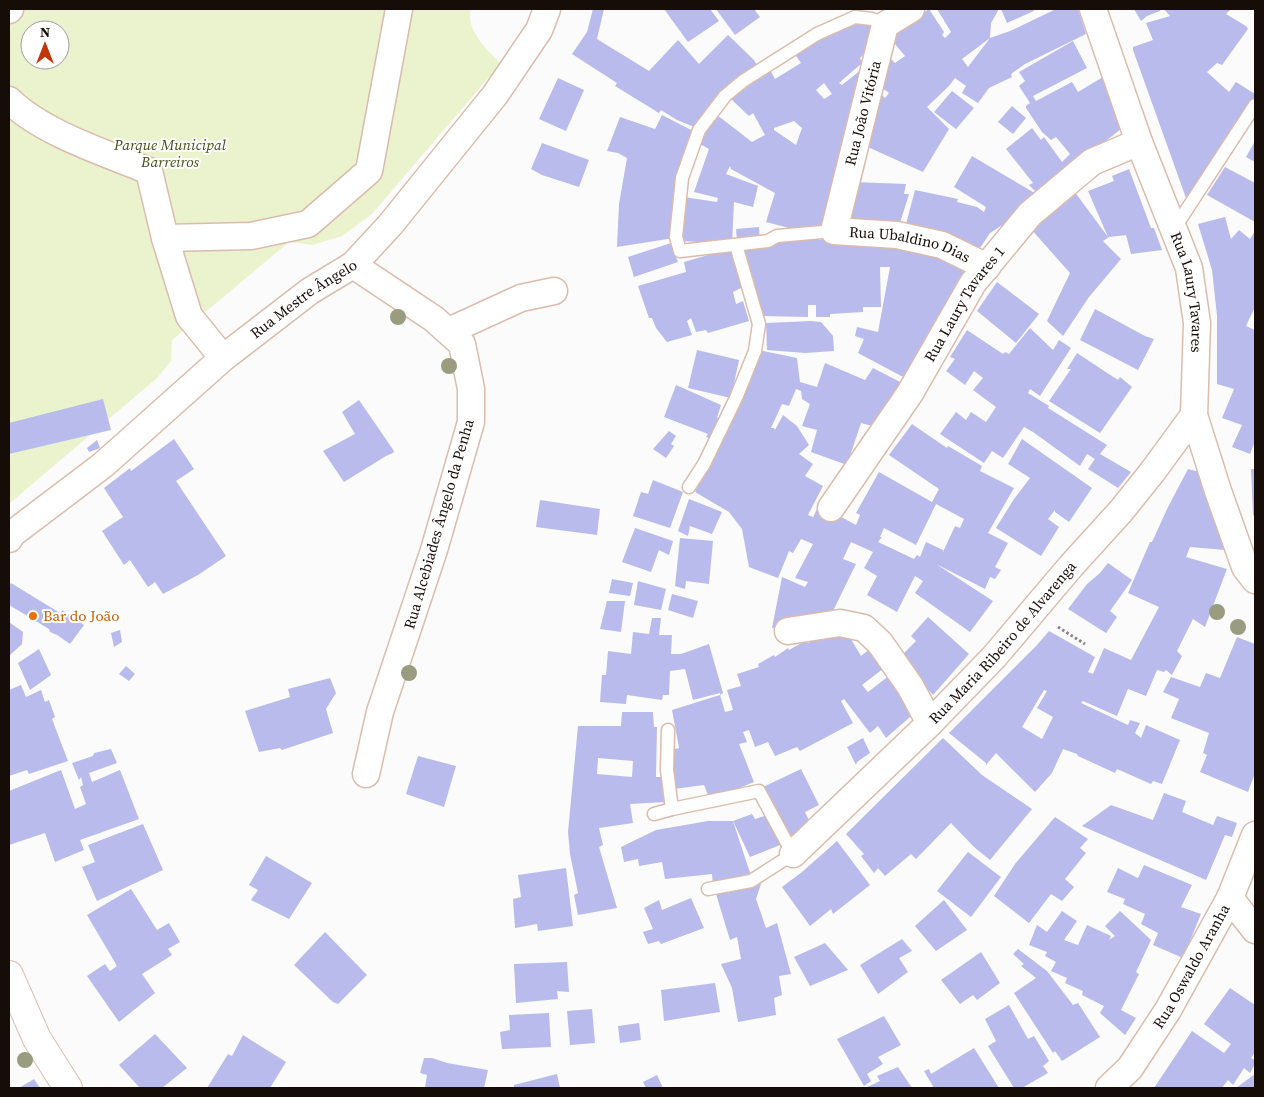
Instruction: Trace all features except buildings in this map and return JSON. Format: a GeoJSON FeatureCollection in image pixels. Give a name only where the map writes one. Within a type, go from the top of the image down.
{"type":"FeatureCollection","features":[{"type":"Feature","properties":{"kind":"main road"},"geometry":{"type":"LineString","coordinates":[[9,975],[37,1039],[68,1088]]}},
{"type":"Feature","properties":{"kind":"street"},"geometry":{"type":"LineString","coordinates":[[165,238],[251,236],[308,224],[369,171],[399,9]]}},
{"type":"Feature","properties":{"kind":"street","name":"Rua Mestre Ângelo"},"geometry":{"type":"LineString","coordinates":[[9,539],[12,534],[103,465],[223,358],[310,291],[353,265],[390,225],[495,95],[539,30],[547,9]]}},
{"type":"Feature","properties":{"kind":"street"},"geometry":{"type":"LineString","coordinates":[[885,25],[911,9]]}},
{"type":"Feature","properties":{"kind":"street","name":"Rua Laury Tavares"},"geometry":{"type":"LineString","coordinates":[[1093,9],[1139,142],[1189,268],[1197,323],[1194,415],[1245,567],[1255,580]]}},
{"type":"Feature","properties":{"kind":"street","name":"Rua João Vitória"},"geometry":{"type":"LineString","coordinates":[[834,231],[885,25]]}},
{"type":"Feature","properties":{"kind":"street"},"geometry":{"type":"LineString","coordinates":[[9,100],[20,111],[62,134],[149,171],[165,238],[189,316],[223,358]]}},
{"type":"Feature","properties":{"kind":"street","name":"Rua Laury Tavares 1"},"geometry":{"type":"LineString","coordinates":[[831,508],[910,393],[973,283],[1030,214],[1092,162],[1139,142]]}},
{"type":"Feature","properties":{"kind":"street","name":"Rua Ubaldino Dias"},"geometry":{"type":"LineString","coordinates":[[834,231],[898,234],[942,245],[987,267]]}},
{"type":"Feature","properties":{"kind":"street","name":"Rua Alcebiades Ângelo da Penha"},"geometry":{"type":"LineString","coordinates":[[353,265],[434,318],[462,344],[471,389],[471,422],[434,550],[380,712],[366,774]]}},
{"type":"Feature","properties":{"kind":"street"},"geometry":{"type":"LineString","coordinates":[[449,331],[521,298],[554,291]]}},
{"type":"Feature","properties":{"kind":"street","name":"Rua Maria Ribeiro de Alvarenga"},"geometry":{"type":"LineString","coordinates":[[794,854],[994,657],[1071,566],[1121,511],[1154,471],[1194,415]]}},
{"type":"Feature","properties":{"kind":"street"},"geometry":{"type":"LineString","coordinates":[[788,630],[840,623],[864,628],[880,643],[910,686],[930,722]]}},
{"type":"Feature","properties":{"kind":"street","name":"Rua Oswaldo Aranha"},"geometry":{"type":"LineString","coordinates":[[1109,1088],[1130,1068],[1168,1010],[1230,898],[1255,835]]}},
{"type":"Feature","properties":{"kind":"street"},"geometry":{"type":"LineString","coordinates":[[1230,898],[1255,930]]}},
{"type":"Feature","properties":{"kind":"lane","name":"Rua Ubaldino Dias"},"geometry":{"type":"LineString","coordinates":[[834,231],[777,236],[768,242],[680,251],[676,237],[682,178],[699,130],[725,96],[817,34],[854,17],[872,19],[885,25]]}},
{"type":"Feature","properties":{"kind":"lane"},"geometry":{"type":"LineString","coordinates":[[1174,229],[1255,105]]}},
{"type":"Feature","properties":{"kind":"lane"},"geometry":{"type":"LineString","coordinates":[[689,487],[704,464],[736,398],[755,351],[759,324],[736,245]]}},
{"type":"Feature","properties":{"kind":"lane"},"geometry":{"type":"LineString","coordinates":[[668,730],[667,770],[672,809]]}},
{"type":"Feature","properties":{"kind":"lane"},"geometry":{"type":"LineString","coordinates":[[654,814],[759,791],[794,854],[751,882],[708,889]]}},
{"type":"Feature","properties":{"kind":"green space","name":"Parque Municipal Barreiros"},"geometry":{"type":"Polygon","coordinates":[[[9,9],[471,9],[470,17],[474,32],[484,46],[501,63],[372,214],[342,236],[312,245],[289,242],[172,340],[171,361],[157,378],[9,504],[9,9]]]}},
{"type":"Feature","properties":{"kind":"place","name":"Bar do João"},"geometry":{"type":"Point","coordinates":[33,616]}}]}
